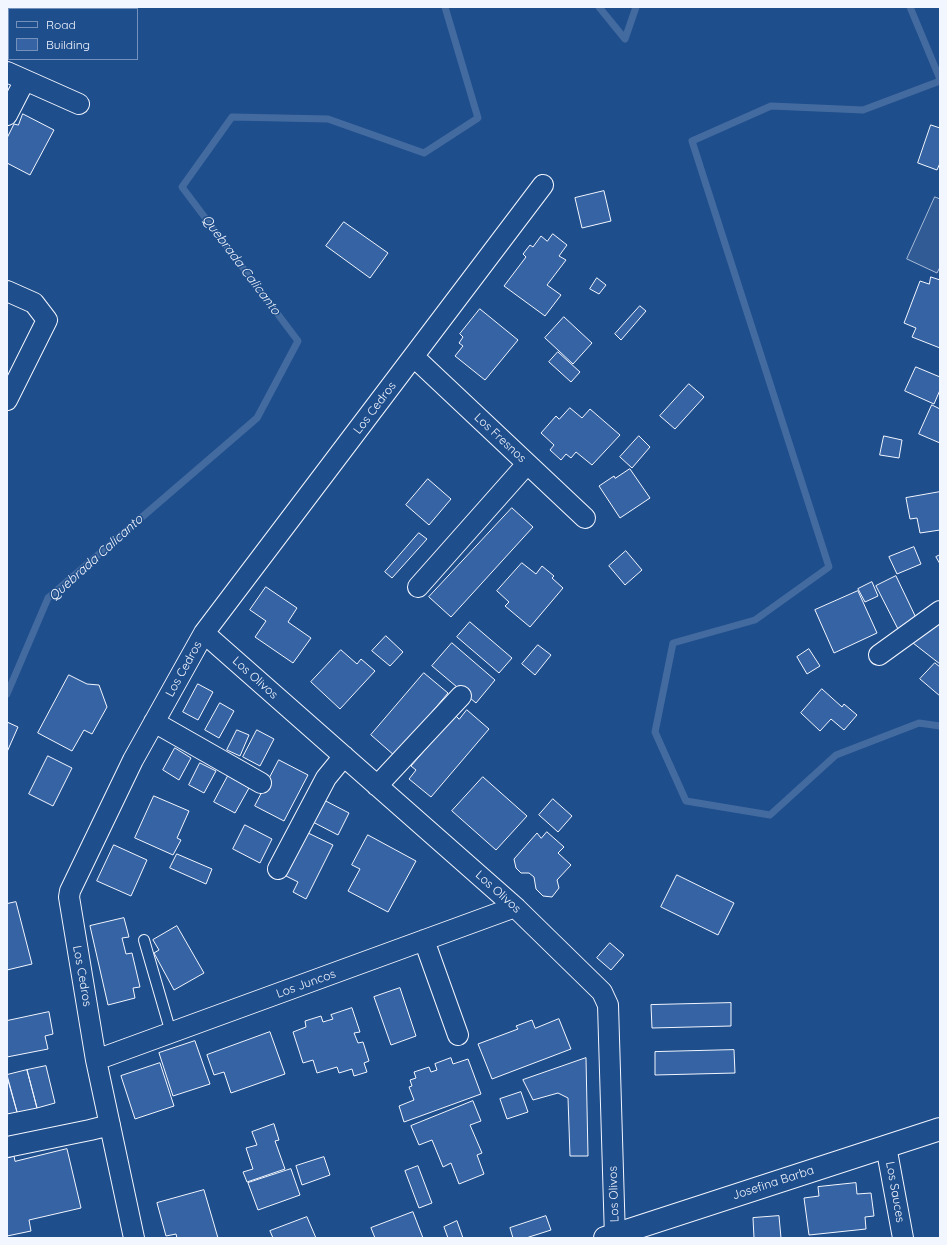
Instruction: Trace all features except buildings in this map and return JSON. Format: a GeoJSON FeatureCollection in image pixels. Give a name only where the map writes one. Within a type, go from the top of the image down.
{"type":"FeatureCollection","features":[{"type":"Feature","properties":{"kind":"street"},"geometry":{"type":"LineString","coordinates":[[7,72],[79,104]]}},
{"type":"Feature","properties":{"kind":"street"},"geometry":{"type":"LineString","coordinates":[[7,115],[25,80]]}},
{"type":"Feature","properties":{"kind":"street","name":"Los Cedros"},"geometry":{"type":"LineString","coordinates":[[134,1238],[96,1060],[69,894],[133,760],[204,633],[544,185]]}},
{"type":"Feature","properties":{"kind":"street"},"geometry":{"type":"LineString","coordinates":[[7,291],[34,303],[46,320],[7,400]]}},
{"type":"Feature","properties":{"kind":"street","name":"Los Fresnos"},"geometry":{"type":"LineString","coordinates":[[414,357],[585,518]]}},
{"type":"Feature","properties":{"kind":"street"},"geometry":{"type":"LineString","coordinates":[[418,587],[527,464]]}},
{"type":"Feature","properties":{"kind":"street"},"geometry":{"type":"LineString","coordinates":[[879,655],[940,611]]}},
{"type":"Feature","properties":{"kind":"street","name":"Los Olivos"},"geometry":{"type":"LineString","coordinates":[[204,633],[515,907],[596,984],[602,992],[608,1005],[612,1237]]}},
{"type":"Feature","properties":{"kind":"street"},"geometry":{"type":"LineString","coordinates":[[377,786],[461,696]]}},
{"type":"Feature","properties":{"kind":"street"},"geometry":{"type":"LineString","coordinates":[[154,722],[261,783]]}},
{"type":"Feature","properties":{"kind":"street"},"geometry":{"type":"LineString","coordinates":[[278,869],[326,778],[344,756]]}},
{"type":"Feature","properties":{"kind":"street","name":"Los Juncos"},"geometry":{"type":"LineString","coordinates":[[96,1060],[515,907]]}},
{"type":"Feature","properties":{"kind":"street"},"geometry":{"type":"LineString","coordinates":[[424,940],[458,1035]]}},
{"type":"Feature","properties":{"kind":"street"},"geometry":{"type":"LineString","coordinates":[[7,1147],[110,1125]]}},
{"type":"Feature","properties":{"kind":"street","name":"Josefina Barba"},"geometry":{"type":"LineString","coordinates":[[612,1237],[940,1129]]}},
{"type":"Feature","properties":{"kind":"street","name":"Los Sauces"},"geometry":{"type":"LineString","coordinates":[[886,1146],[903,1238]]}},
{"type":"Feature","properties":{"kind":"lane"},"geometry":{"type":"LineString","coordinates":[[144,940],[171,1033]]}},
{"type":"Feature","properties":{"kind":"shaded area"},"geometry":{"type":"Polygon","coordinates":[[[935,197],[940,199],[940,267],[937,273],[907,259],[935,197]]]}},
{"type":"Feature","properties":{"kind":"waterway","name":"Quebrada Calicanto"},"geometry":{"type":"LineString","coordinates":[[7,694],[48,598],[257,418],[298,341],[182,187],[232,117],[328,119],[424,153],[478,118],[445,7]]}},
{"type":"Feature","properties":{"kind":"waterway"},"geometry":{"type":"LineString","coordinates":[[599,7],[625,39],[636,7]]}},
{"type":"Feature","properties":{"kind":"waterway"},"geometry":{"type":"LineString","coordinates":[[910,7],[940,79]]}},
{"type":"Feature","properties":{"kind":"waterway"},"geometry":{"type":"LineString","coordinates":[[940,81],[863,110],[771,106],[692,141],[829,567],[755,620],[673,643],[655,732],[686,801],[770,815],[836,755],[919,723],[940,726]]}}]}
